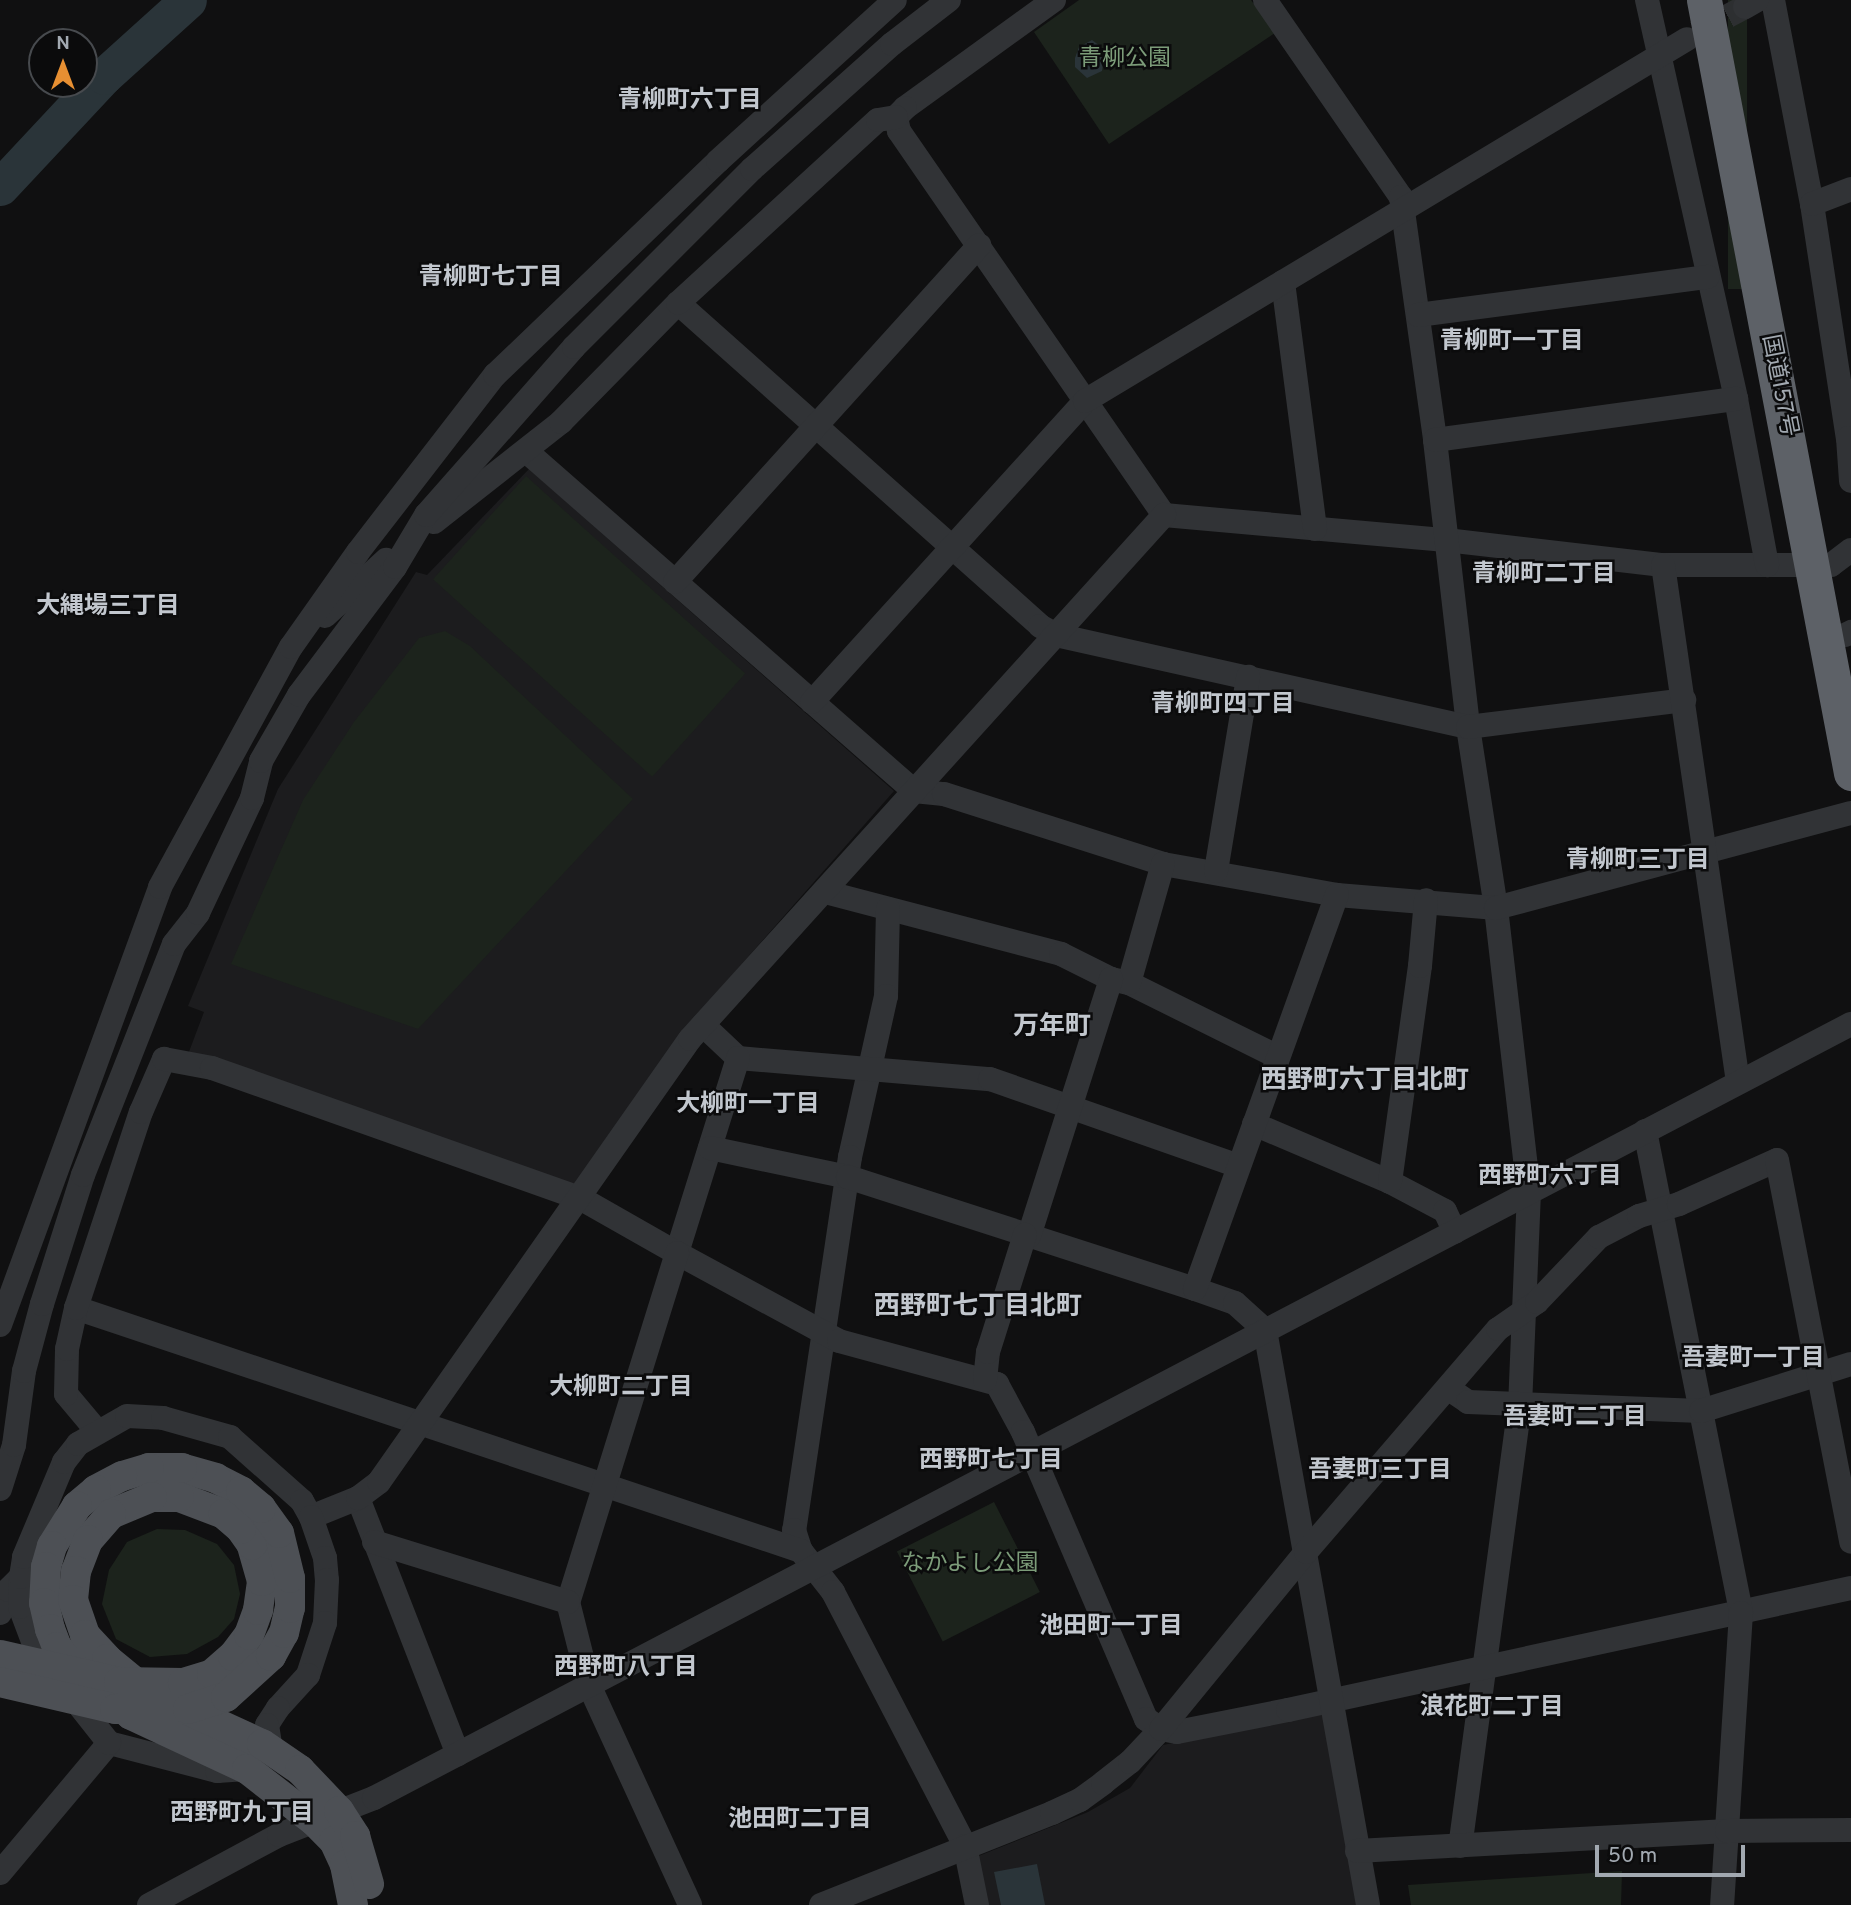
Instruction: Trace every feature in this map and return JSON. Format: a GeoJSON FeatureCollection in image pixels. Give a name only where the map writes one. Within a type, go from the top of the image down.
{"type":"FeatureCollection","features":[{"type":"Feature","properties":{"kind":"highway","name":"国道157号"},"geometry":{"type":"LineString","coordinates":[[1704,0],[1849,644]]}},
{"type":"Feature","properties":{"kind":"highway","name":"国道157号"},"geometry":{"type":"LineString","coordinates":[[1741,2],[1831,560],[1851,773]]}},
{"type":"Feature","properties":{"kind":"main road"},"geometry":{"type":"LineString","coordinates":[[0,1655],[119,1682],[183,1683],[212,1674],[233,1656],[249,1635],[258,1610],[262,1581],[252,1545],[241,1529],[233,1502],[216,1478],[182,1468],[149,1468],[122,1476],[96,1490],[77,1506],[52,1546],[46,1567],[44,1603],[57,1647],[88,1680],[131,1715],[247,1769],[327,1816],[360,1849],[374,1905]]}},
{"type":"Feature","properties":{"kind":"main road"},"geometry":{"type":"LineString","coordinates":[[0,1682],[115,1709],[188,1709],[226,1697],[271,1656],[284,1633],[290,1608],[290,1578],[279,1532],[261,1508],[233,1502],[152,1497],[111,1514],[88,1540],[76,1572],[73,1600],[85,1635],[107,1659],[146,1690],[271,1751],[300,1770],[327,1816],[345,1865],[353,1905]]}},
{"type":"Feature","properties":{"kind":"street"},"geometry":{"type":"LineString","coordinates":[[0,1325],[160,887],[291,647],[358,552],[495,375],[708,171],[895,0]]}},
{"type":"Feature","properties":{"kind":"street"},"geometry":{"type":"LineString","coordinates":[[0,1489],[14,1445],[24,1371],[83,1175],[174,944],[198,913],[253,798],[261,761],[293,706],[395,567],[408,541],[426,515],[512,416],[653,266],[752,169],[892,44],[949,0]]}},
{"type":"Feature","properties":{"kind":"street"},"geometry":{"type":"LineString","coordinates":[[990,47],[1015,10],[1027,0]]}},
{"type":"Feature","properties":{"kind":"street"},"geometry":{"type":"LineString","coordinates":[[291,647],[408,541],[561,422],[678,303],[878,120],[896,117],[1054,0]]}},
{"type":"Feature","properties":{"kind":"street"},"geometry":{"type":"LineString","coordinates":[[1265,0],[1401,197],[1435,440],[1468,727],[1496,908],[1529,1192],[1520,1404],[1460,1846]]}},
{"type":"Feature","properties":{"kind":"street"},"geometry":{"type":"LineString","coordinates":[[1647,0],[1736,399],[1767,565]]}},
{"type":"Feature","properties":{"kind":"street"},"geometry":{"type":"LineString","coordinates":[[1773,0],[1812,204],[1849,438],[1851,481]]}},
{"type":"Feature","properties":{"kind":"street"},"geometry":{"type":"LineString","coordinates":[[813,702],[1085,401],[1660,57],[1687,38]]}},
{"type":"Feature","properties":{"kind":"street"},"geometry":{"type":"LineString","coordinates":[[896,117],[899,131],[1164,515],[1446,540],[1664,565],[1767,565],[1831,560]]}},
{"type":"Feature","properties":{"kind":"street"},"geometry":{"type":"LineString","coordinates":[[1812,204],[1851,189]]}},
{"type":"Feature","properties":{"kind":"street"},"geometry":{"type":"LineString","coordinates":[[675,582],[979,245]]}},
{"type":"Feature","properties":{"kind":"street"},"geometry":{"type":"LineString","coordinates":[[1418,315],[1708,277]]}},
{"type":"Feature","properties":{"kind":"street"},"geometry":{"type":"LineString","coordinates":[[1283,282],[1315,529]]}},
{"type":"Feature","properties":{"kind":"street"},"geometry":{"type":"LineString","coordinates":[[678,303],[1040,626],[1056,635],[1468,727],[1684,700]]}},
{"type":"Feature","properties":{"kind":"street"},"geometry":{"type":"LineString","coordinates":[[1435,440],[1736,399]]}},
{"type":"Feature","properties":{"kind":"street"},"geometry":{"type":"LineString","coordinates":[[526,451],[914,791],[944,794],[1163,864],[1216,871],[1337,895],[1426,900],[1496,908],[1851,813]]}},
{"type":"Feature","properties":{"kind":"street"},"geometry":{"type":"LineString","coordinates":[[311,1517],[358,1497],[379,1482],[423,1423],[690,1039],[1164,515]]}},
{"type":"Feature","properties":{"kind":"street"},"geometry":{"type":"LineString","coordinates":[[1664,565],[1738,1082]]}},
{"type":"Feature","properties":{"kind":"street"},"geometry":{"type":"LineString","coordinates":[[1216,871],[1248,677]]}},
{"type":"Feature","properties":{"kind":"street"},"geometry":{"type":"LineString","coordinates":[[985,1380],[988,1352],[1070,1109],[1163,864]]}},
{"type":"Feature","properties":{"kind":"street"},"geometry":{"type":"LineString","coordinates":[[825,892],[1061,954],[1278,1057]]}},
{"type":"Feature","properties":{"kind":"street"},"geometry":{"type":"LineString","coordinates":[[1195,1289],[1337,895]]}},
{"type":"Feature","properties":{"kind":"street"},"geometry":{"type":"LineString","coordinates":[[1390,1182],[1420,966],[1426,900]]}},
{"type":"Feature","properties":{"kind":"street"},"geometry":{"type":"LineString","coordinates":[[888,908],[886,996],[848,1177],[794,1530],[807,1560],[833,1592],[965,1846],[977,1905]]}},
{"type":"Feature","properties":{"kind":"street"},"geometry":{"type":"LineString","coordinates":[[149,1905],[279,1835],[374,1798],[589,1685],[807,1560],[1031,1454],[1851,1024]]}},
{"type":"Feature","properties":{"kind":"street"},"geometry":{"type":"LineString","coordinates":[[703,1025],[738,1058],[990,1079],[1238,1166]]}},
{"type":"Feature","properties":{"kind":"street"},"geometry":{"type":"LineString","coordinates":[[690,1905],[589,1685],[568,1602],[738,1058]]}},
{"type":"Feature","properties":{"kind":"street"},"geometry":{"type":"LineString","coordinates":[[97,1431],[66,1394],[67,1349],[76,1308],[141,1112],[164,1059],[212,1068],[580,1198],[839,1341],[997,1384],[1023,1432],[1146,1718],[1161,1728],[1177,1732],[1851,1588]]}},
{"type":"Feature","properties":{"kind":"street"},"geometry":{"type":"LineString","coordinates":[[1254,1124],[1390,1182],[1445,1211],[1455,1232]]}},
{"type":"Feature","properties":{"kind":"street"},"geometry":{"type":"LineString","coordinates":[[1645,1131],[1741,1613],[1722,1905]]}},
{"type":"Feature","properties":{"kind":"street"},"geometry":{"type":"LineString","coordinates":[[710,1149],[848,1177],[1195,1289],[1235,1303],[1265,1330],[1368,1905]]}},
{"type":"Feature","properties":{"kind":"street"},"geometry":{"type":"LineString","coordinates":[[821,1905],[1080,1800],[1130,1762],[1498,1329],[1537,1301],[1599,1237],[1639,1216],[1660,1210],[1777,1160],[1851,1542]]}},
{"type":"Feature","properties":{"kind":"street"},"geometry":{"type":"LineString","coordinates":[[76,1308],[605,1483],[807,1560]]}},
{"type":"Feature","properties":{"kind":"street"},"geometry":{"type":"LineString","coordinates":[[1448,1389],[1468,1402],[1700,1411],[1851,1364]]}},
{"type":"Feature","properties":{"kind":"street"},"geometry":{"type":"LineString","coordinates":[[247,1769],[217,1772],[109,1744],[37,1652],[20,1607],[24,1557],[64,1462],[78,1444],[127,1416],[163,1418],[230,1437],[302,1501],[311,1517],[325,1558],[325,1623],[308,1675],[278,1707],[267,1724],[271,1751]]}},
{"type":"Feature","properties":{"kind":"street"},"geometry":{"type":"LineString","coordinates":[[358,1497],[458,1754]]}},
{"type":"Feature","properties":{"kind":"street"},"geometry":{"type":"LineString","coordinates":[[374,1542],[568,1602]]}},
{"type":"Feature","properties":{"kind":"street"},"geometry":{"type":"LineString","coordinates":[[0,1613],[8,1590],[21,1577]]}},
{"type":"Feature","properties":{"kind":"street"},"geometry":{"type":"LineString","coordinates":[[0,1873],[109,1744]]}},
{"type":"Feature","properties":{"kind":"street"},"geometry":{"type":"LineString","coordinates":[[1357,1851],[1727,1831],[1851,1830]]}},
{"type":"Feature","properties":{"kind":"shaded area"},"geometry":{"type":"Polygon","coordinates":[[[1092,40],[1100,46],[1104,57],[1102,71],[1087,78],[1075,67],[1075,58],[1079,47],[1092,40]]]}},
{"type":"Feature","properties":{"kind":"shaded area"},"geometry":{"type":"Polygon","coordinates":[[[529,469],[894,791],[682,1032],[578,1184],[567,1188],[187,1057],[204,1012],[188,1006],[278,789],[416,572],[427,575],[529,469]]]}},
{"type":"Feature","properties":{"kind":"shaded area"},"geometry":{"type":"Polygon","coordinates":[[[1322,1712],[1363,1905],[985,1905],[976,1857],[1088,1812],[1130,1788],[1163,1745],[1322,1712]]]}},
{"type":"Feature","properties":{"kind":"shaded area"},"geometry":{"type":"Polygon","coordinates":[[[1037,1864],[1045,1905],[1001,1905],[994,1872],[1037,1864]]]}},
{"type":"Feature","properties":{"kind":"green space","name":"青柳公園"},"geometry":{"type":"Polygon","coordinates":[[[1079,0],[1251,0],[1275,33],[1109,144],[1034,32],[1079,0]]]}},
{"type":"Feature","properties":{"kind":"green space"},"geometry":{"type":"Polygon","coordinates":[[[1728,0],[1747,0],[1747,289],[1728,289],[1728,0]]]}},
{"type":"Feature","properties":{"kind":"green space"},"geometry":{"type":"Polygon","coordinates":[[[526,476],[745,673],[652,777],[433,579],[526,476]]]}},
{"type":"Feature","properties":{"kind":"green space"},"geometry":{"type":"Polygon","coordinates":[[[445,631],[470,646],[633,799],[418,1029],[231,964],[303,800],[354,722],[419,638],[445,631]]]}},
{"type":"Feature","properties":{"kind":"green space","name":"なかよし公園"},"geometry":{"type":"Polygon","coordinates":[[[994,1502],[1040,1592],[943,1641],[897,1551],[994,1502]]]}},
{"type":"Feature","properties":{"kind":"green space"},"geometry":{"type":"Polygon","coordinates":[[[157,1529],[185,1530],[217,1544],[234,1565],[240,1594],[234,1619],[218,1637],[187,1654],[150,1657],[116,1639],[102,1604],[109,1570],[127,1542],[157,1529]]]}},
{"type":"Feature","properties":{"kind":"green space"},"geometry":{"type":"Polygon","coordinates":[[[1622,1871],[1621,1905],[1411,1905],[1408,1885],[1622,1871]]]}},
{"type":"Feature","properties":{"kind":"waterway"},"geometry":{"type":"LineString","coordinates":[[0,187],[104,76],[188,0]]}},
{"type":"Feature","properties":{"kind":"tunnel"},"geometry":{"type":"LineString","coordinates":[[1696,33],[1745,7]]}},
{"type":"Feature","properties":{"kind":"district","name":"青柳町六丁目"},"geometry":{"type":"Point","coordinates":[690,102]}},
{"type":"Feature","properties":{"kind":"district","name":"青柳町七丁目"},"geometry":{"type":"Point","coordinates":[491,279]}},
{"type":"Feature","properties":{"kind":"district","name":"青柳町一丁目"},"geometry":{"type":"Point","coordinates":[1512,343]}},
{"type":"Feature","properties":{"kind":"district","name":"青柳町二丁目"},"geometry":{"type":"Point","coordinates":[1544,576]}},
{"type":"Feature","properties":{"kind":"district","name":"大縄場三丁目"},"geometry":{"type":"Point","coordinates":[108,608]}},
{"type":"Feature","properties":{"kind":"district","name":"青柳町四丁目"},"geometry":{"type":"Point","coordinates":[1223,706]}},
{"type":"Feature","properties":{"kind":"district","name":"青柳町三丁目"},"geometry":{"type":"Point","coordinates":[1638,862]}},
{"type":"Feature","properties":{"kind":"district","name":"万年町"},"geometry":{"type":"Point","coordinates":[1052,1028]}},
{"type":"Feature","properties":{"kind":"district","name":"西野町六丁目北町"},"geometry":{"type":"Point","coordinates":[1365,1082]}},
{"type":"Feature","properties":{"kind":"district","name":"大柳町一丁目"},"geometry":{"type":"Point","coordinates":[748,1106]}},
{"type":"Feature","properties":{"kind":"district","name":"西野町六丁目"},"geometry":{"type":"Point","coordinates":[1550,1178]}},
{"type":"Feature","properties":{"kind":"district","name":"西野町七丁目北町"},"geometry":{"type":"Point","coordinates":[978,1308]}},
{"type":"Feature","properties":{"kind":"district","name":"吾妻町一丁目"},"geometry":{"type":"Point","coordinates":[1753,1360]}},
{"type":"Feature","properties":{"kind":"district","name":"大柳町二丁目"},"geometry":{"type":"Point","coordinates":[621,1389]}},
{"type":"Feature","properties":{"kind":"district","name":"吾妻町二丁目"},"geometry":{"type":"Point","coordinates":[1575,1419]}},
{"type":"Feature","properties":{"kind":"district","name":"西野町七丁目"},"geometry":{"type":"Point","coordinates":[991,1462]}},
{"type":"Feature","properties":{"kind":"district","name":"吾妻町三丁目"},"geometry":{"type":"Point","coordinates":[1380,1472]}},
{"type":"Feature","properties":{"kind":"district","name":"池田町一丁目"},"geometry":{"type":"Point","coordinates":[1111,1628]}},
{"type":"Feature","properties":{"kind":"district","name":"西野町八丁目"},"geometry":{"type":"Point","coordinates":[626,1669]}},
{"type":"Feature","properties":{"kind":"district","name":"浪花町二丁目"},"geometry":{"type":"Point","coordinates":[1492,1709]}},
{"type":"Feature","properties":{"kind":"district","name":"西野町九丁目"},"geometry":{"type":"Point","coordinates":[242,1815]}},
{"type":"Feature","properties":{"kind":"district","name":"池田町二丁目"},"geometry":{"type":"Point","coordinates":[800,1821]}}]}
